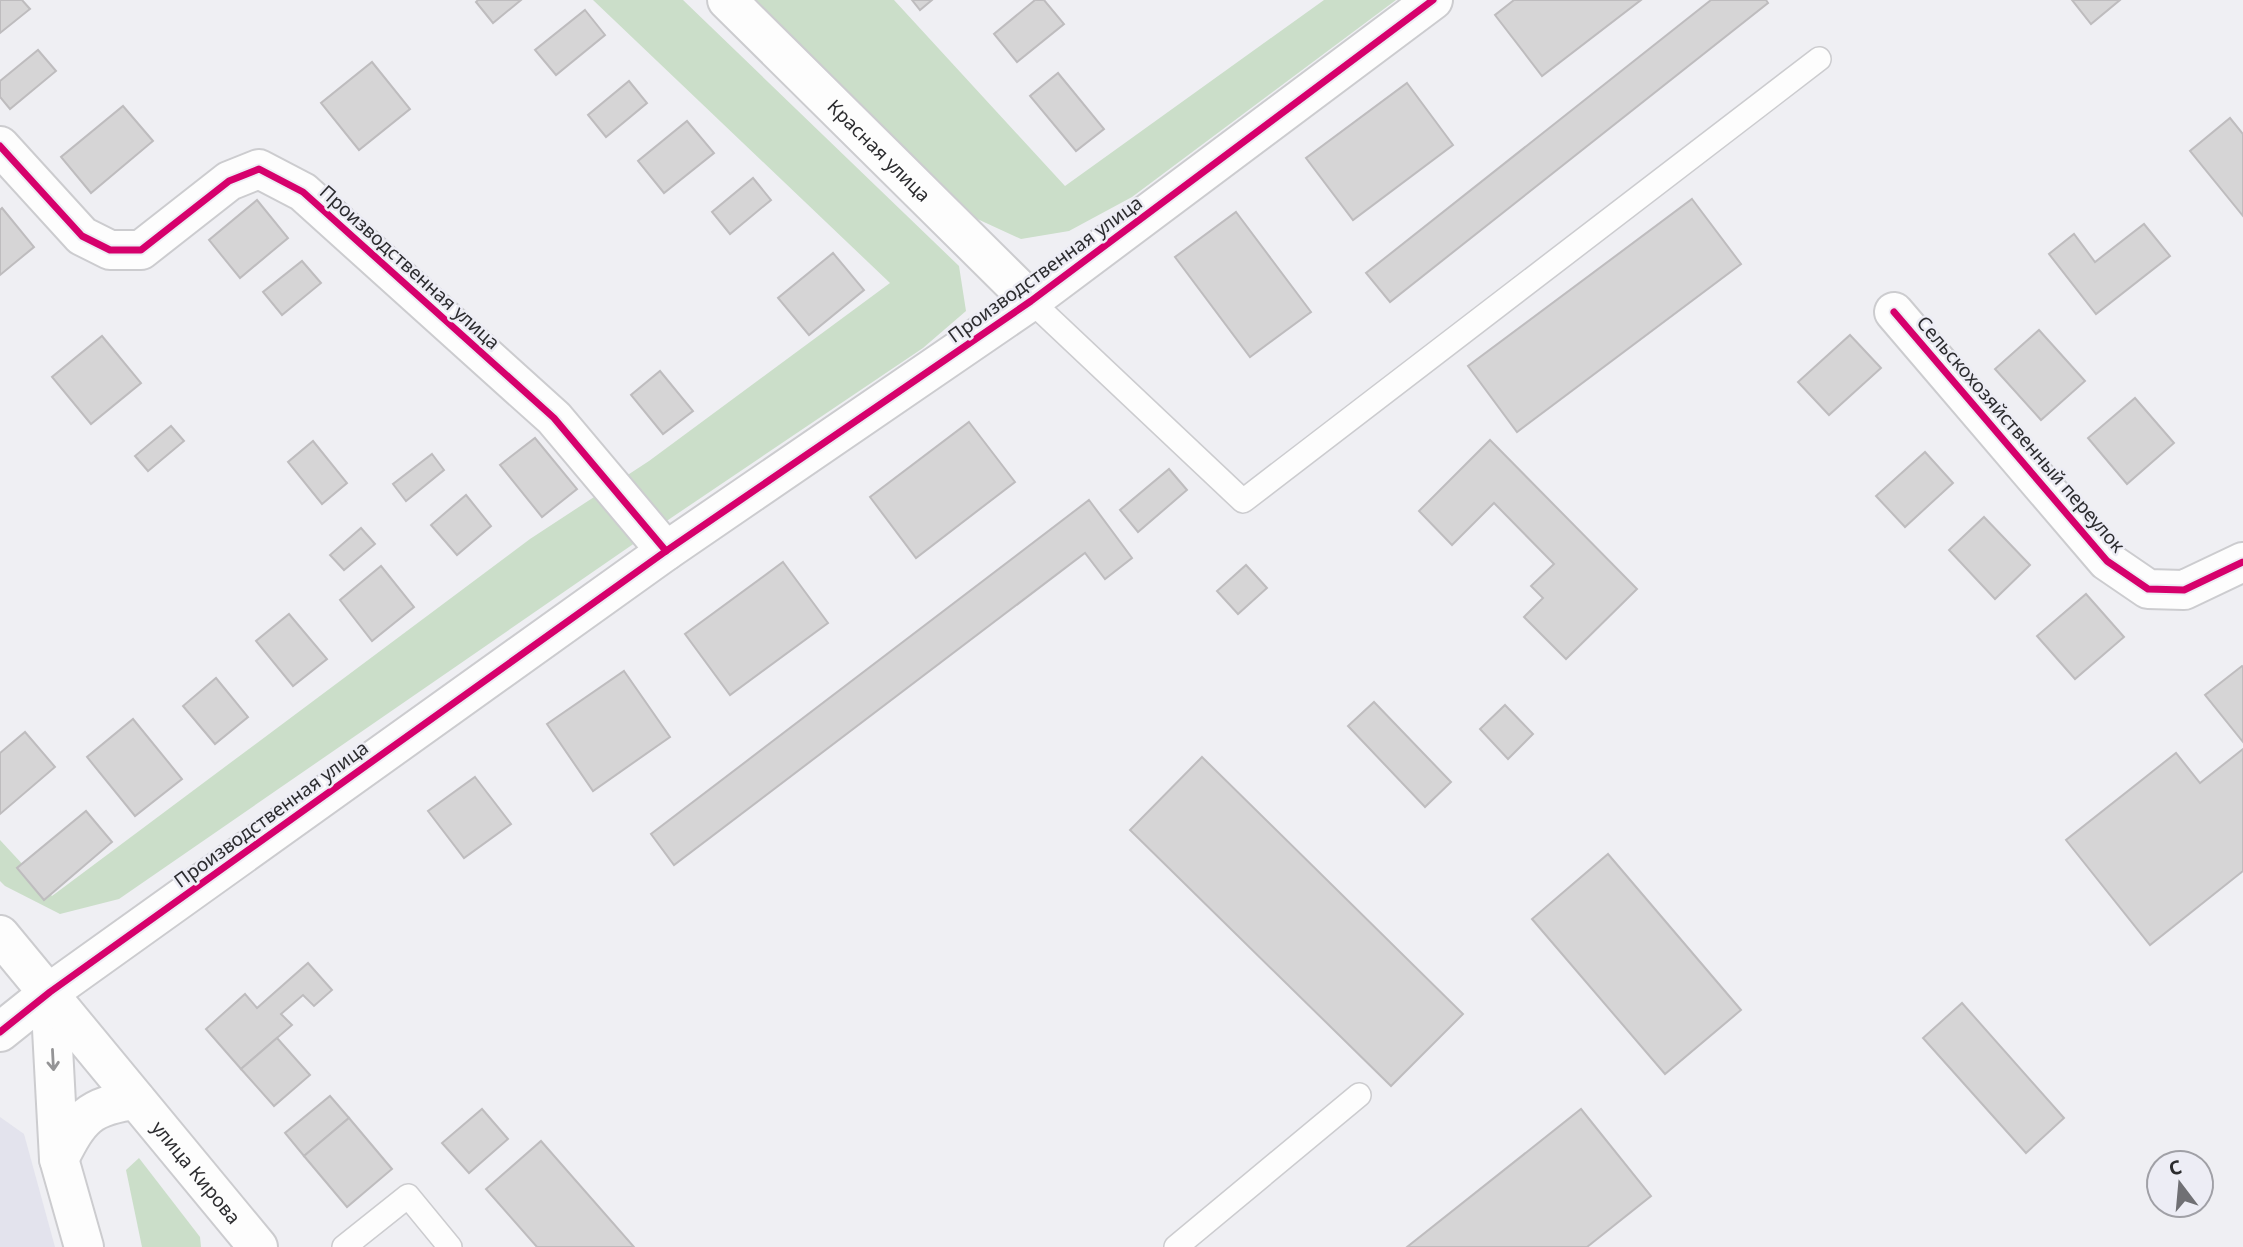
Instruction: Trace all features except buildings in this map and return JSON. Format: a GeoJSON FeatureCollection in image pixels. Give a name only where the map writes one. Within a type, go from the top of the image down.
{"type":"FeatureCollection","features":[{"type":"Feature","properties":{"kind":"street","name":"Красная улица"},"geometry":{"type":"LineString","coordinates":[[727,0],[1031,301]]}},
{"type":"Feature","properties":{"kind":"street","name":"Производственная улица"},"geometry":{"type":"LineString","coordinates":[[0,1032],[50,992],[666,551],[1031,301],[1433,0]]}},
{"type":"Feature","properties":{"kind":"street","name":"Производственная улица"},"geometry":{"type":"LineString","coordinates":[[0,146],[82,236],[110,250],[141,250],[229,181],[259,169],[303,192],[554,418],[666,551]]}},
{"type":"Feature","properties":{"kind":"street","name":"Сельскохозяйственный переулок"},"geometry":{"type":"LineString","coordinates":[[1894,312],[2107,561],[2148,589],[2184,590],[2243,562]]}},
{"type":"Feature","properties":{"kind":"street","name":"улица Кирова"},"geometry":{"type":"LineString","coordinates":[[0,935],[50,992],[256,1246]]}},
{"type":"Feature","properties":{"kind":"street"},"geometry":{"type":"LineString","coordinates":[[50,992],[59,1159],[84,1247]]}},
{"type":"Feature","properties":{"kind":"street"},"geometry":{"type":"LineString","coordinates":[[59,1159],[78,1123],[108,1104],[136,1100]]}},
{"type":"Feature","properties":{"kind":"lane"},"geometry":{"type":"LineString","coordinates":[[1031,301],[1243,501],[1819,59]]}},
{"type":"Feature","properties":{"kind":"lane"},"geometry":{"type":"LineString","coordinates":[[1176,1247],[1359,1095]]}},
{"type":"Feature","properties":{"kind":"lane"},"geometry":{"type":"LineString","coordinates":[[344,1247],[408,1196],[450,1247]]}},
{"type":"Feature","properties":{"kind":"shaded area"},"geometry":{"type":"Polygon","coordinates":[[[0,1117],[24,1134],[55,1247],[0,1247],[0,1117]]]}},
{"type":"Feature","properties":{"kind":"green space"},"geometry":{"type":"Polygon","coordinates":[[[593,0],[683,0],[959,266],[966,311],[923,348],[671,518],[119,899],[60,914],[5,886],[0,881],[0,840],[52,896],[530,539],[649,461],[890,283],[593,0]]]}},
{"type":"Feature","properties":{"kind":"green space"},"geometry":{"type":"Polygon","coordinates":[[[754,0],[894,0],[1065,186],[1324,0],[1396,0],[1132,197],[1069,231],[1021,239],[973,217],[754,0]]]}},
{"type":"Feature","properties":{"kind":"green space"},"geometry":{"type":"Polygon","coordinates":[[[139,1158],[200,1237],[201,1247],[142,1247],[126,1170],[139,1158]]]}},
{"type":"Feature","properties":{"kind":"cycle path"},"geometry":{"type":"LineString","coordinates":[[0,1032],[50,992],[666,551],[1031,301],[1433,0]]}},
{"type":"Feature","properties":{"kind":"cycle path"},"geometry":{"type":"LineString","coordinates":[[0,146],[82,236],[110,250],[141,250],[229,181],[259,169],[303,192],[554,418],[666,551]]}},
{"type":"Feature","properties":{"kind":"cycle path"},"geometry":{"type":"LineString","coordinates":[[1894,312],[2107,561],[2148,589],[2184,590],[2243,562]]}}]}
